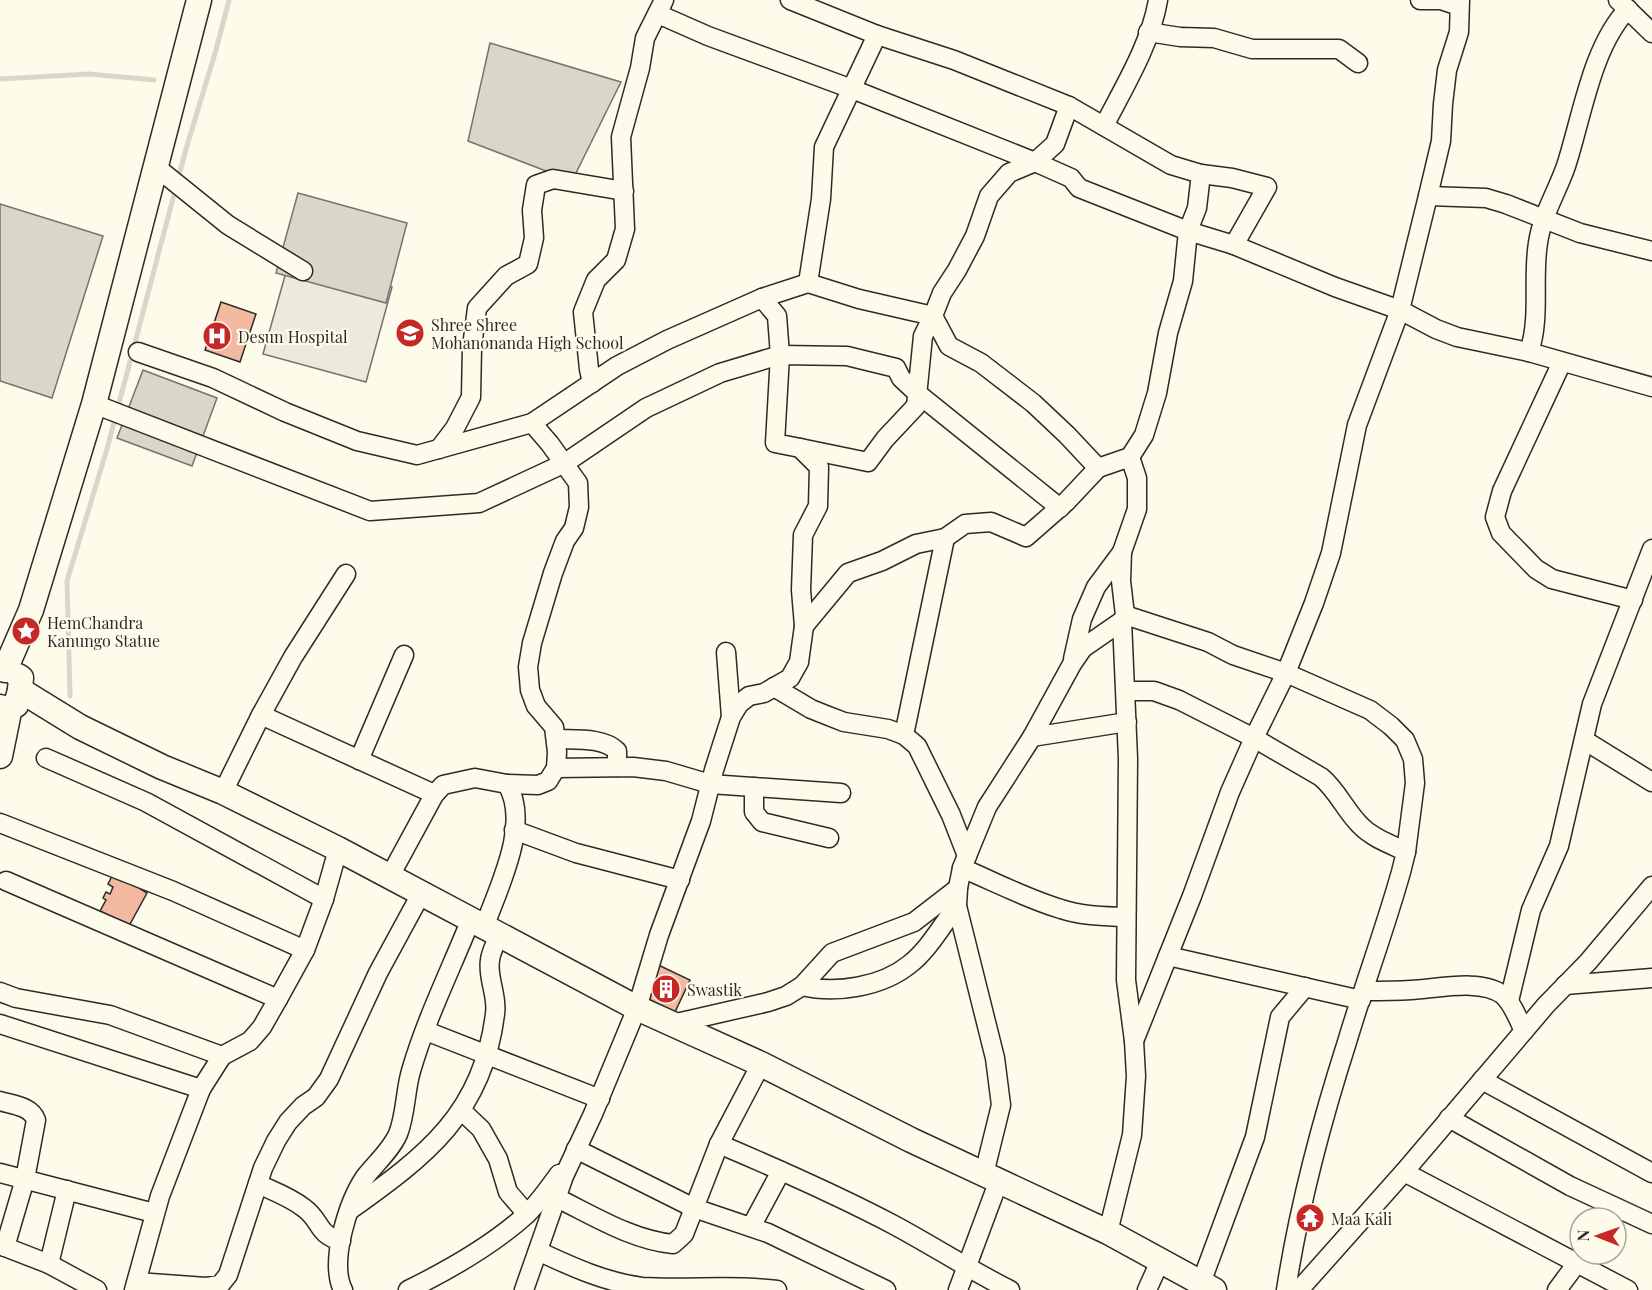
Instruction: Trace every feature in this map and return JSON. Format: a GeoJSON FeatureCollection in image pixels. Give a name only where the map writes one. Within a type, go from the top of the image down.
{"type":"FeatureCollection","features":[{"type":"Feature","properties":{"kind":"main road"},"geometry":{"type":"LineString","coordinates":[[0,756],[10,690],[31,610],[94,404],[199,0]]}},
{"type":"Feature","properties":{"kind":"main road"},"geometry":{"type":"LineString","coordinates":[[10,690],[162,767],[223,792],[339,849],[637,1008],[761,1064],[911,1140],[1108,1232],[1208,1287]]}},
{"type":"Feature","properties":{"kind":"street"},"geometry":{"type":"LineString","coordinates":[[790,0],[817,5],[877,35],[954,60],[1069,106],[1170,165],[1201,174],[1232,178],[1267,187],[1234,244]]}},
{"type":"Feature","properties":{"kind":"street"},"geometry":{"type":"LineString","coordinates":[[1104,126],[1136,64],[1156,13],[1158,0],[1164,0]]}},
{"type":"Feature","properties":{"kind":"street"},"geometry":{"type":"LineString","coordinates":[[1134,1041],[1230,792],[1286,674],[1314,603],[1331,553],[1357,425],[1400,310],[1441,141],[1447,70],[1459,32],[1460,3],[1420,0]]}},
{"type":"Feature","properties":{"kind":"street"},"geometry":{"type":"LineString","coordinates":[[592,383],[583,312],[596,280],[616,260],[625,229],[621,137],[640,68],[645,38],[663,3],[708,36],[852,89],[1035,162],[1071,178],[1079,188],[1188,231],[1234,244],[1335,288],[1400,310],[1436,329],[1457,337],[1529,352],[1652,387]]}},
{"type":"Feature","properties":{"kind":"street"},"geometry":{"type":"LineString","coordinates":[[1529,352],[1535,325],[1535,271],[1542,219],[1554,197],[1566,166],[1606,38],[1617,21],[1623,5],[1652,33]]}},
{"type":"Feature","properties":{"kind":"street"},"geometry":{"type":"LineString","coordinates":[[1148,32],[1180,37],[1214,38],[1252,49],[1339,49],[1358,63]]}},
{"type":"Feature","properties":{"kind":"street"},"geometry":{"type":"LineString","coordinates":[[808,283],[821,199],[824,147],[877,35]]}},
{"type":"Feature","properties":{"kind":"street"},"geometry":{"type":"LineString","coordinates":[[762,298],[777,316],[780,355],[775,443],[868,462],[885,439],[916,406],[923,336],[942,293],[975,236],[989,196],[1009,173],[1035,162],[1055,144],[1069,106]]}},
{"type":"Feature","properties":{"kind":"street"},"geometry":{"type":"LineString","coordinates":[[156,167],[228,225],[303,271]]}},
{"type":"Feature","properties":{"kind":"street"},"geometry":{"type":"LineString","coordinates":[[804,626],[848,573],[882,561],[916,544],[945,538],[965,524],[991,522],[1026,537],[1060,508],[1098,468],[1130,457],[1144,435],[1157,393],[1168,333],[1184,281],[1188,231],[1197,208],[1201,174]]}},
{"type":"Feature","properties":{"kind":"street"},"geometry":{"type":"LineString","coordinates":[[439,448],[455,428],[471,397],[472,347],[477,308],[506,276],[528,264],[534,238],[532,210],[536,185],[553,179],[624,191]]}},
{"type":"Feature","properties":{"kind":"street"},"geometry":{"type":"LineString","coordinates":[[1428,196],[1486,198],[1580,233],[1652,251]]}},
{"type":"Feature","properties":{"kind":"street"},"geometry":{"type":"LineString","coordinates":[[138,352],[213,378],[285,412],[357,441],[417,454],[532,423],[617,366],[667,340],[762,298],[808,283],[859,299],[933,316],[949,346],[981,363],[1033,403],[1098,468]]}},
{"type":"Feature","properties":{"kind":"street"},"geometry":{"type":"LineString","coordinates":[[94,404],[370,511],[479,503],[565,463],[646,408],[720,373],[780,355],[847,356],[896,368],[902,378],[917,393],[1060,508]]}},
{"type":"Feature","properties":{"kind":"street"},"geometry":{"type":"LineString","coordinates":[[1562,362],[1502,491],[1495,517],[1501,533],[1536,569],[1552,579],[1633,600]]}},
{"type":"Feature","properties":{"kind":"street"},"geometry":{"type":"LineString","coordinates":[[390,876],[434,794],[443,785],[475,778],[507,784],[538,785],[548,781],[555,768],[554,727],[536,706],[530,690],[528,667],[532,643],[553,573],[565,540],[574,528],[579,507],[578,483],[565,463],[532,423]]}},
{"type":"Feature","properties":{"kind":"street"},"geometry":{"type":"LineString","coordinates":[[524,1290],[573,1154],[600,1099],[637,1008],[660,935],[701,821],[731,717],[739,704],[749,696],[764,693],[790,678],[799,662],[804,626],[801,590],[803,535],[818,506],[819,467],[800,448]]}},
{"type":"Feature","properties":{"kind":"street"},"geometry":{"type":"LineString","coordinates":[[1108,1232],[1132,1135],[1136,1076],[1126,980],[1127,722],[1121,581],[1122,552],[1137,508],[1137,478],[1130,457]]}},
{"type":"Feature","properties":{"kind":"street"},"geometry":{"type":"LineString","coordinates":[[904,735],[945,538]]}},
{"type":"Feature","properties":{"kind":"street"},"geometry":{"type":"LineString","coordinates":[[1072,664],[1082,619],[1096,587],[1122,552]]}},
{"type":"Feature","properties":{"kind":"street"},"geometry":{"type":"LineString","coordinates":[[1509,1001],[1531,910],[1559,846],[1592,704],[1650,560]]}},
{"type":"Feature","properties":{"kind":"street"},"geometry":{"type":"LineString","coordinates":[[223,792],[293,657],[346,574]]}},
{"type":"Feature","properties":{"kind":"street"},"geometry":{"type":"LineString","coordinates":[[1123,618],[1208,642],[1233,655],[1286,674],[1370,710],[1405,740],[1413,759],[1414,783],[1406,852],[1387,923],[1340,1064],[1307,1184],[1295,1233],[1286,1290]]}},
{"type":"Feature","properties":{"kind":"street"},"geometry":{"type":"LineString","coordinates":[[802,986],[816,989],[848,989],[893,974],[909,966],[920,954],[957,897],[965,862],[987,807],[1032,737],[1072,664],[1083,648],[1123,618]]}},
{"type":"Feature","properties":{"kind":"street"},"geometry":{"type":"LineString","coordinates":[[726,652],[731,717]]}},
{"type":"Feature","properties":{"kind":"street"},"geometry":{"type":"LineString","coordinates":[[359,760],[404,655]]}},
{"type":"Feature","properties":{"kind":"street"},"geometry":{"type":"LineString","coordinates":[[774,687],[826,716],[844,722],[888,729],[904,735],[917,746],[951,815],[965,862],[1032,899],[1062,910],[1125,917]]}},
{"type":"Feature","properties":{"kind":"street"},"geometry":{"type":"LineString","coordinates":[[1126,691],[1143,690],[1167,695],[1254,738],[1321,777],[1330,784],[1360,826],[1368,833],[1406,852]]}},
{"type":"Feature","properties":{"kind":"street"},"geometry":{"type":"LineString","coordinates":[[261,715],[434,794]]}},
{"type":"Feature","properties":{"kind":"street"},"geometry":{"type":"LineString","coordinates":[[1032,737],[1127,722]]}},
{"type":"Feature","properties":{"kind":"street"},"geometry":{"type":"LineString","coordinates":[[556,739],[600,742],[612,746],[617,751],[617,767]]}},
{"type":"Feature","properties":{"kind":"street"},"geometry":{"type":"LineString","coordinates":[[1584,740],[1652,782]]}},
{"type":"Feature","properties":{"kind":"street"},"geometry":{"type":"LineString","coordinates":[[46,759],[146,802],[324,899]]}},
{"type":"Feature","properties":{"kind":"street"},"geometry":{"type":"LineString","coordinates":[[555,768],[633,767],[666,771],[710,784],[841,793]]}},
{"type":"Feature","properties":{"kind":"street"},"geometry":{"type":"LineString","coordinates":[[343,1290],[338,1270],[341,1241],[348,1212],[364,1179],[397,1136],[411,1072],[426,1030],[485,926],[507,865],[516,816],[513,795],[507,784]]}},
{"type":"Feature","properties":{"kind":"street"},"geometry":{"type":"LineString","coordinates":[[754,787],[754,812],[762,822],[829,838]]}},
{"type":"Feature","properties":{"kind":"street"},"geometry":{"type":"LineString","coordinates":[[0,823],[173,891],[305,950]]}},
{"type":"Feature","properties":{"kind":"street"},"geometry":{"type":"LineString","coordinates":[[514,830],[576,853],[680,880]]}},
{"type":"Feature","properties":{"kind":"street"},"geometry":{"type":"LineString","coordinates":[[339,849],[305,950],[279,999],[262,1027],[250,1041],[222,1056],[201,1089],[154,1214],[136,1286],[223,1287],[235,1258],[258,1184],[276,1141],[288,1122],[303,1106],[316,1097],[329,1079],[378,973],[422,892]]}},
{"type":"Feature","properties":{"kind":"street"},"geometry":{"type":"LineString","coordinates":[[6,881],[279,999]]}},
{"type":"Feature","properties":{"kind":"street"},"geometry":{"type":"LineString","coordinates":[[1299,1290],[1404,1172],[1524,1031],[1588,962],[1652,886]]}},
{"type":"Feature","properties":{"kind":"street"},"geometry":{"type":"LineString","coordinates":[[672,1024],[786,996],[802,986],[832,953],[914,922],[957,897]]}},
{"type":"Feature","properties":{"kind":"street"},"geometry":{"type":"LineString","coordinates":[[957,897],[995,1058],[1001,1105],[991,1177],[967,1269],[958,1290]]}},
{"type":"Feature","properties":{"kind":"street"},"geometry":{"type":"LineString","coordinates":[[348,1212],[422,1156],[462,1111],[483,1070],[496,1005],[485,926]]}},
{"type":"Feature","properties":{"kind":"street"},"geometry":{"type":"LineString","coordinates":[[1168,956],[1305,987],[1362,995],[1461,986],[1488,989],[1500,993],[1509,1001],[1524,1031]]}},
{"type":"Feature","properties":{"kind":"street"},"geometry":{"type":"LineString","coordinates":[[1565,985],[1652,978]]}},
{"type":"Feature","properties":{"kind":"street"},"geometry":{"type":"LineString","coordinates":[[1208,1287],[1255,1137],[1280,1017],[1305,987]]}},
{"type":"Feature","properties":{"kind":"street"},"geometry":{"type":"LineString","coordinates":[[0,992],[16,998],[110,1015],[222,1056]]}},
{"type":"Feature","properties":{"kind":"street"},"geometry":{"type":"LineString","coordinates":[[0,1024],[201,1089]]}},
{"type":"Feature","properties":{"kind":"street"},"geometry":{"type":"LineString","coordinates":[[426,1030],[600,1099]]}},
{"type":"Feature","properties":{"kind":"street"},"geometry":{"type":"LineString","coordinates":[[557,1198],[636,1236],[654,1242],[673,1244],[684,1234],[719,1144],[761,1064]]}},
{"type":"Feature","properties":{"kind":"street"},"geometry":{"type":"LineString","coordinates":[[1482,1080],[1652,1173]]}},
{"type":"Feature","properties":{"kind":"street"},"geometry":{"type":"LineString","coordinates":[[0,1101],[28,1109],[36,1120],[25,1179],[2,1246],[49,1264],[97,1290]]}},
{"type":"Feature","properties":{"kind":"street"},"geometry":{"type":"LineString","coordinates":[[462,1111],[481,1129],[498,1159],[508,1192],[526,1214]]}},
{"type":"Feature","properties":{"kind":"street"},"geometry":{"type":"LineString","coordinates":[[1449,1118],[1570,1186],[1652,1224]]}},
{"type":"Feature","properties":{"kind":"street"},"geometry":{"type":"LineString","coordinates":[[719,1144],[817,1186],[896,1226],[967,1269],[1010,1290]]}},
{"type":"Feature","properties":{"kind":"street"},"geometry":{"type":"LineString","coordinates":[[573,1154],[694,1208],[791,1242],[886,1290]]}},
{"type":"Feature","properties":{"kind":"street"},"geometry":{"type":"LineString","coordinates":[[408,1290],[435,1277],[476,1251],[526,1214],[541,1199],[573,1154]]}},
{"type":"Feature","properties":{"kind":"street"},"geometry":{"type":"LineString","coordinates":[[752,1227],[781,1171]]}},
{"type":"Feature","properties":{"kind":"street"},"geometry":{"type":"LineString","coordinates":[[1404,1172],[1568,1258]]}},
{"type":"Feature","properties":{"kind":"street"},"geometry":{"type":"LineString","coordinates":[[0,1173],[154,1214]]}},
{"type":"Feature","properties":{"kind":"street"},"geometry":{"type":"LineString","coordinates":[[258,1184],[306,1209],[314,1217],[324,1234],[341,1241]]}},
{"type":"Feature","properties":{"kind":"street"},"geometry":{"type":"LineString","coordinates":[[49,1264],[67,1190]]}},
{"type":"Feature","properties":{"kind":"street"},"geometry":{"type":"LineString","coordinates":[[538,1251],[590,1275],[636,1286],[673,1289],[777,1290]]}},
{"type":"Feature","properties":{"kind":"street"},"geometry":{"type":"LineString","coordinates":[[1147,1290],[1160,1261]]}},
{"type":"Feature","properties":{"kind":"street"},"geometry":{"type":"LineString","coordinates":[[1557,1290],[1575,1266]]}},
{"type":"Feature","properties":{"kind":"street"},"geometry":{"type":"LineString","coordinates":[[1583,1266],[1628,1290]]}},
{"type":"Feature","properties":{"kind":"shaded area"},"geometry":{"type":"Polygon","coordinates":[[[490,43],[621,82],[572,181],[468,141],[490,43]]]}},
{"type":"Feature","properties":{"kind":"shaded area"},"geometry":{"type":"Polygon","coordinates":[[[298,193],[407,223],[386,303],[276,273],[298,193]]]}},
{"type":"Feature","properties":{"kind":"shaded area"},"geometry":{"type":"Polygon","coordinates":[[[0,204],[103,236],[52,398],[0,381],[0,204]]]}},
{"type":"Feature","properties":{"kind":"shaded area"},"geometry":{"type":"Polygon","coordinates":[[[290,258],[392,287],[366,382],[263,354],[290,258]]]}},
{"type":"Feature","properties":{"kind":"shaded area"},"geometry":{"type":"Polygon","coordinates":[[[143,370],[217,398],[192,466],[117,438],[143,370]]]}},
{"type":"Feature","properties":{"kind":"building"},"geometry":{"type":"Polygon","coordinates":[[[221,302],[256,314],[240,362],[205,350],[221,302]]]}},
{"type":"Feature","properties":{"kind":"building"},"geometry":{"type":"Polygon","coordinates":[[[114,872],[147,893],[129,926],[100,911],[106,900],[103,898],[106,892],[110,894],[113,887],[108,884],[114,872]]]}},
{"type":"Feature","properties":{"kind":"building","name":"Swastik"},"geometry":{"type":"Polygon","coordinates":[[[652,962],[690,980],[675,1012],[644,997],[652,962]]]}},
{"type":"Feature","properties":{"kind":"waterway"},"geometry":{"type":"LineString","coordinates":[[70,696],[67,581],[107,449],[186,149],[229,0]]}},
{"type":"Feature","properties":{"kind":"waterway"},"geometry":{"type":"LineString","coordinates":[[0,79],[89,74],[154,80]]}},
{"type":"Feature","properties":{"kind":"place","name":"Shree Shree Mohanonanda High School"},"geometry":{"type":"Point","coordinates":[410,333]}},
{"type":"Feature","properties":{"kind":"place","name":"Desun Hospital"},"geometry":{"type":"Point","coordinates":[217,336]}},
{"type":"Feature","properties":{"kind":"place","name":"HemChandra Kanungo Statue"},"geometry":{"type":"Point","coordinates":[26,631]}},
{"type":"Feature","properties":{"kind":"place","name":"Swastik"},"geometry":{"type":"Point","coordinates":[666,989]}},
{"type":"Feature","properties":{"kind":"place","name":"Maa Kali"},"geometry":{"type":"Point","coordinates":[1310,1218]}}]}
